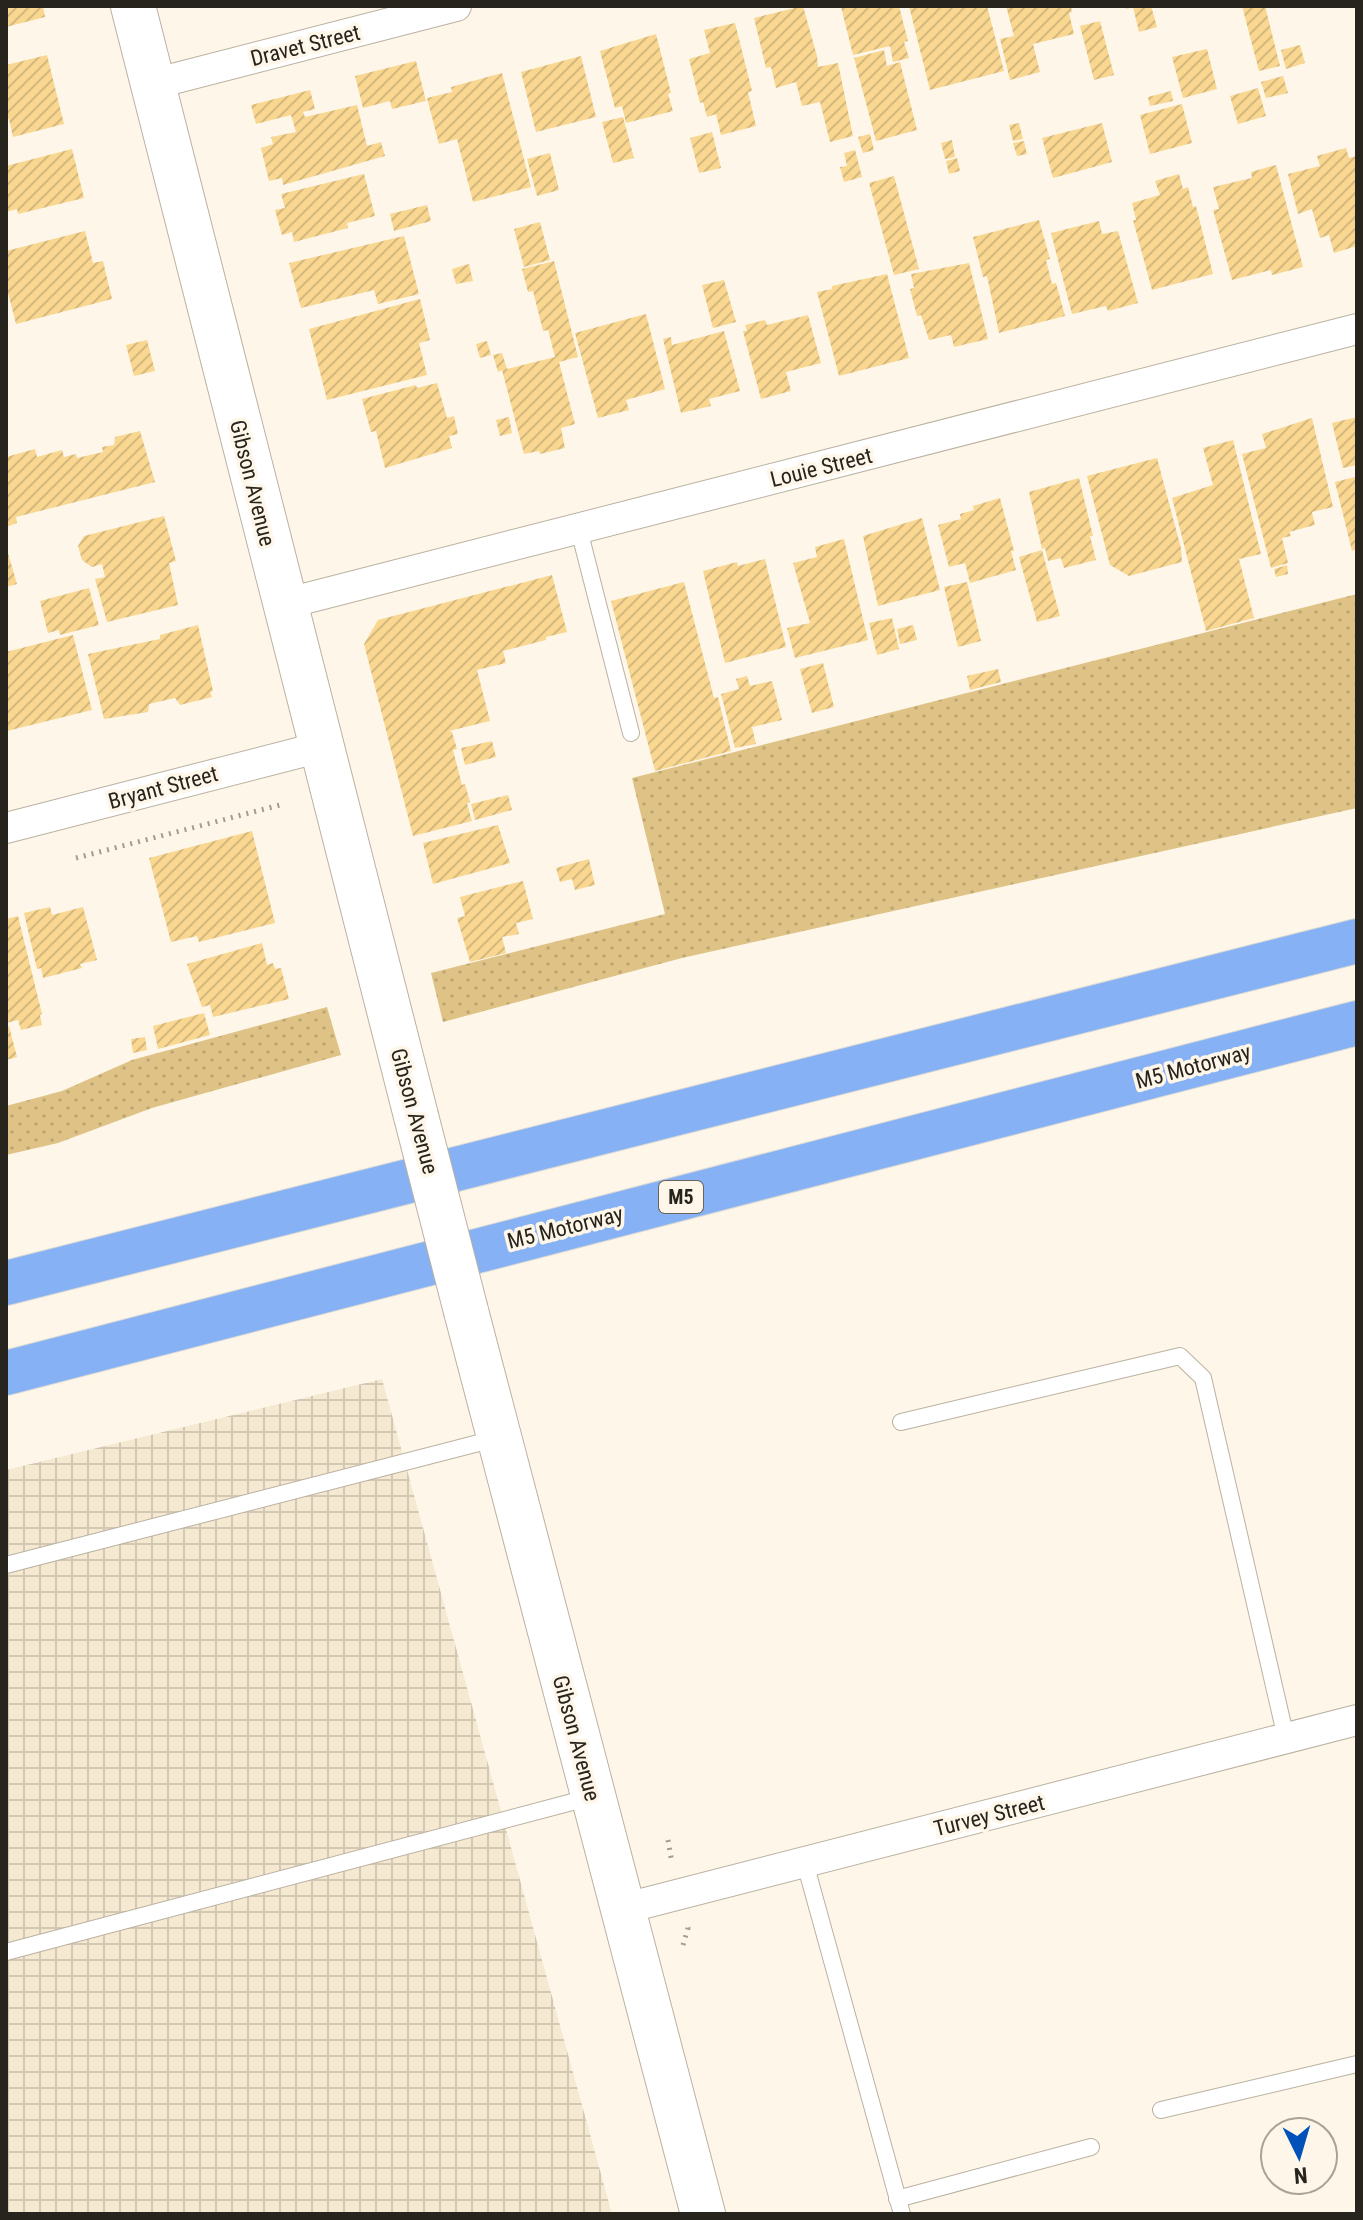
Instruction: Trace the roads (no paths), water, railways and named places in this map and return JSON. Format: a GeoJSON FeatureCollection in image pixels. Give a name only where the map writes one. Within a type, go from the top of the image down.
{"type":"FeatureCollection","features":[{"type":"Feature","properties":{"kind":"highway"},"geometry":{"type":"LineString","coordinates":[[6,1283],[1357,941]]}},
{"type":"Feature","properties":{"kind":"highway","name":"M5 Motorway"},"geometry":{"type":"LineString","coordinates":[[6,1373],[1357,1023]]}},
{"type":"Feature","properties":{"kind":"main road","name":"Gibson Avenue"},"geometry":{"type":"LineString","coordinates":[[133,6],[466,1311],[703,2214]]}},
{"type":"Feature","properties":{"kind":"street","name":"Dravet Street"},"geometry":{"type":"LineString","coordinates":[[153,84],[456,6]]}},
{"type":"Feature","properties":{"kind":"street","name":"Louie Street"},"geometry":{"type":"LineString","coordinates":[[284,604],[1357,329]]}},
{"type":"Feature","properties":{"kind":"street","name":"Bryant Street"},"geometry":{"type":"LineString","coordinates":[[6,828],[321,747]]}},
{"type":"Feature","properties":{"kind":"street","name":"Turvey Street"},"geometry":{"type":"LineString","coordinates":[[622,1909],[1357,1720]]}},
{"type":"Feature","properties":{"kind":"lane"},"geometry":{"type":"LineString","coordinates":[[579,530],[631,733]]}},
{"type":"Feature","properties":{"kind":"lane"},"geometry":{"type":"LineString","coordinates":[[901,1422],[1180,1356],[1203,1378],[1286,1738]]}},
{"type":"Feature","properties":{"kind":"lane"},"geometry":{"type":"LineString","coordinates":[[6,1565],[500,1438]]}},
{"type":"Feature","properties":{"kind":"lane"},"geometry":{"type":"LineString","coordinates":[[6,1952],[593,1797]]}},
{"type":"Feature","properties":{"kind":"lane"},"geometry":{"type":"LineString","coordinates":[[805,1863],[899,2206],[1091,2147]]}},
{"type":"Feature","properties":{"kind":"lane"},"geometry":{"type":"LineString","coordinates":[[1161,2110],[1357,2064]]}}]}
